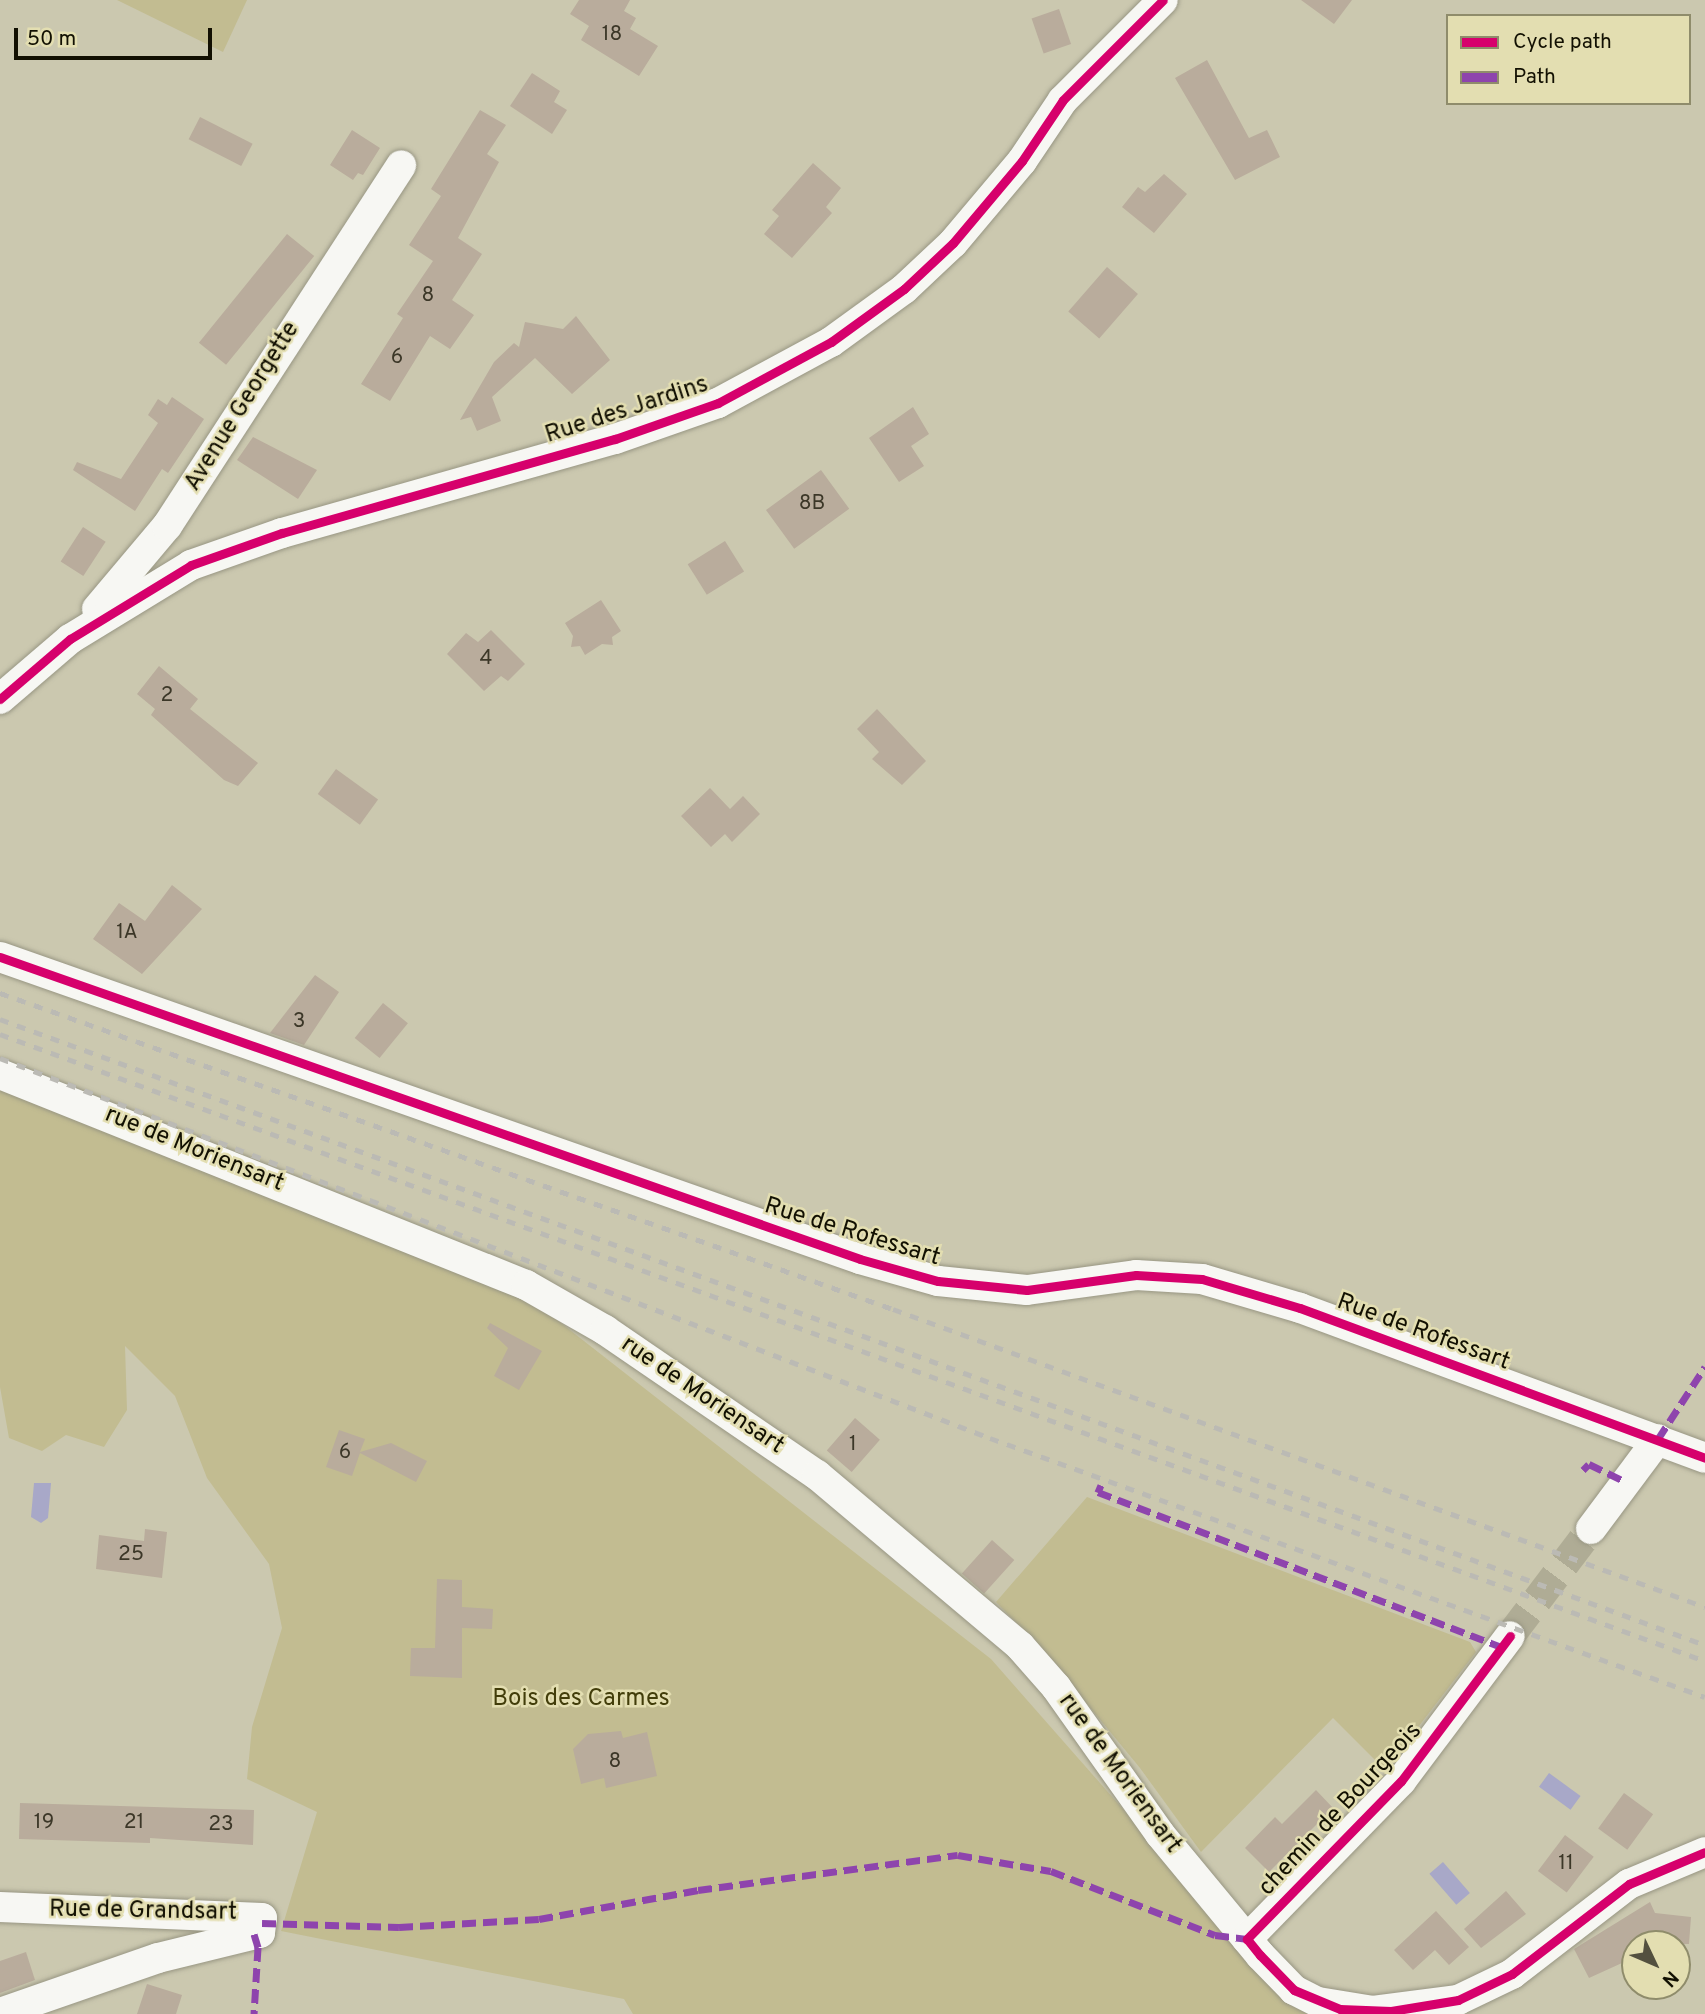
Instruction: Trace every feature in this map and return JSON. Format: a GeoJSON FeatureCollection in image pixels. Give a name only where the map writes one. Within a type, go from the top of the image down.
{"type":"FeatureCollection","features":[{"type":"Feature","properties":{"kind":"street","name":"Rue des Jardins"},"geometry":{"type":"LineString","coordinates":[[0,699],[70,639],[163,578],[229,549],[615,439],[718,403],[831,342],[904,289],[953,243],[1022,161],[1063,100],[1163,0]]}},
{"type":"Feature","properties":{"kind":"street","name":"Avenue Georgette"},"geometry":{"type":"LineString","coordinates":[[70,639],[167,526],[401,165]]}},
{"type":"Feature","properties":{"kind":"street","name":"Rue de Rofessart"},"geometry":{"type":"LineString","coordinates":[[0,957],[860,1259],[938,1281],[1027,1290],[1136,1275],[1202,1279],[1300,1308],[1705,1458]]}},
{"type":"Feature","properties":{"kind":"street","name":"rue de Moriensart"},"geometry":{"type":"LineString","coordinates":[[0,1074],[526,1285],[605,1330],[817,1475],[1020,1646],[1247,1939]]}},
{"type":"Feature","properties":{"kind":"street"},"geometry":{"type":"LineString","coordinates":[[1591,1529],[1658,1440]]}},
{"type":"Feature","properties":{"kind":"street","name":"chemin de Bourgeois"},"geometry":{"type":"LineString","coordinates":[[1247,1939],[1401,1781],[1510,1636]]}},
{"type":"Feature","properties":{"kind":"street"},"geometry":{"type":"LineString","coordinates":[[1247,1939],[1294,1990],[1340,2009],[1391,2011],[1459,2007],[1512,1974],[1629,1884],[1705,1852]]}},
{"type":"Feature","properties":{"kind":"street","name":"Rue de Grandsart"},"geometry":{"type":"LineString","coordinates":[[0,1907],[252,1913],[262,1917],[261,1932],[158,1958],[0,2013]]}},
{"type":"Feature","properties":{"kind":"green space"},"geometry":{"type":"Polygon","coordinates":[[[117,0],[247,0],[223,52],[117,0]]]}},
{"type":"Feature","properties":{"kind":"green space","name":"Bois des Carmes"},"geometry":{"type":"Polygon","coordinates":[[[0,1083],[511,1284],[991,1659],[1165,1857],[1323,2014],[633,2014],[624,1999],[281,1931],[317,1812],[247,1779],[252,1727],[282,1628],[269,1564],[207,1478],[175,1396],[125,1346],[127,1410],[104,1447],[66,1435],[42,1451],[9,1438],[0,1387],[0,1083]]]}},
{"type":"Feature","properties":{"kind":"green space"},"geometry":{"type":"Polygon","coordinates":[[[1087,1497],[1470,1642],[1476,1652],[1385,1770],[1333,1718],[1201,1852],[1140,1768],[1041,1648],[996,1602],[1087,1497]]]}},
{"type":"Feature","properties":{"kind":"water"},"geometry":{"type":"Polygon","coordinates":[[[34,1483],[51,1483],[48,1518],[41,1523],[31,1517],[34,1483]]]}},
{"type":"Feature","properties":{"kind":"water"},"geometry":{"type":"Polygon","coordinates":[[[1549,1773],[1581,1796],[1571,1810],[1539,1787],[1549,1773]]]}},
{"type":"Feature","properties":{"kind":"water"},"geometry":{"type":"Polygon","coordinates":[[[1443,1862],[1470,1893],[1456,1905],[1429,1874],[1443,1862]]]}},
{"type":"Feature","properties":{"kind":"building"},"geometry":{"type":"Polygon","coordinates":[[[579,0],[630,0],[624,11],[636,18],[630,29],[658,46],[639,76],[581,40],[589,26],[570,14],[579,0]]]}},
{"type":"Feature","properties":{"kind":"building"},"geometry":{"type":"Polygon","coordinates":[[[1301,0],[1352,0],[1334,24],[1301,0]]]}},
{"type":"Feature","properties":{"kind":"building"},"geometry":{"type":"Polygon","coordinates":[[[1059,9],[1071,44],[1044,53],[1032,18],[1059,9]]]}},
{"type":"Feature","properties":{"kind":"building"},"geometry":{"type":"Polygon","coordinates":[[[1207,60],[1249,138],[1267,130],[1280,157],[1235,180],[1175,78],[1207,60]]]}},
{"type":"Feature","properties":{"kind":"building"},"geometry":{"type":"Polygon","coordinates":[[[532,73],[560,91],[554,102],[567,110],[552,134],[510,106],[532,73]]]}},
{"type":"Feature","properties":{"kind":"building"},"geometry":{"type":"Polygon","coordinates":[[[480,110],[506,125],[487,154],[499,162],[458,238],[482,254],[452,300],[474,315],[450,349],[430,336],[390,401],[361,384],[403,318],[397,314],[433,261],[409,245],[441,196],[431,189],[480,110]]]}},
{"type":"Feature","properties":{"kind":"building"},"geometry":{"type":"Polygon","coordinates":[[[200,117],[253,144],[241,166],[189,139],[200,117]]]}},
{"type":"Feature","properties":{"kind":"building"},"geometry":{"type":"Polygon","coordinates":[[[352,130],[380,148],[363,175],[358,173],[353,180],[330,165],[352,130]]]}},
{"type":"Feature","properties":{"kind":"building"},"geometry":{"type":"Polygon","coordinates":[[[813,163],[841,188],[826,207],[832,213],[792,258],[764,234],[779,216],[772,210],[813,163]]]}},
{"type":"Feature","properties":{"kind":"building"},"geometry":{"type":"Polygon","coordinates":[[[1164,174],[1187,194],[1154,233],[1122,207],[1138,187],[1145,192],[1164,174]]]}},
{"type":"Feature","properties":{"kind":"building"},"geometry":{"type":"Polygon","coordinates":[[[287,234],[314,256],[226,365],[199,343],[287,234]]]}},
{"type":"Feature","properties":{"kind":"building"},"geometry":{"type":"Polygon","coordinates":[[[1107,267],[1138,294],[1099,338],[1068,312],[1107,267]]]}},
{"type":"Feature","properties":{"kind":"building"},"geometry":{"type":"Polygon","coordinates":[[[576,316],[610,360],[572,394],[535,358],[492,397],[501,421],[477,431],[471,417],[460,420],[494,362],[514,343],[519,347],[525,322],[563,329],[576,316]]]}},
{"type":"Feature","properties":{"kind":"building"},"geometry":{"type":"Polygon","coordinates":[[[172,397],[204,419],[168,473],[162,469],[135,511],[73,470],[77,462],[121,479],[158,423],[148,415],[158,399],[167,405],[172,397]]]}},
{"type":"Feature","properties":{"kind":"building"},"geometry":{"type":"Polygon","coordinates":[[[913,407],[929,434],[911,446],[924,466],[899,482],[869,438],[913,407]]]}},
{"type":"Feature","properties":{"kind":"building"},"geometry":{"type":"Polygon","coordinates":[[[253,437],[317,470],[298,499],[237,460],[253,437]]]}},
{"type":"Feature","properties":{"kind":"building"},"geometry":{"type":"Polygon","coordinates":[[[821,470],[849,509],[794,549],[766,510],[821,470]]]}},
{"type":"Feature","properties":{"kind":"building"},"geometry":{"type":"Polygon","coordinates":[[[83,527],[106,542],[83,576],[61,561],[83,527]]]}},
{"type":"Feature","properties":{"kind":"building"},"geometry":{"type":"Polygon","coordinates":[[[725,541],[744,572],[707,595],[688,564],[725,541]]]}},
{"type":"Feature","properties":{"kind":"building"},"geometry":{"type":"Polygon","coordinates":[[[601,600],[621,631],[612,637],[613,645],[602,644],[585,655],[580,646],[571,647],[573,636],[565,623],[601,600]]]}},
{"type":"Feature","properties":{"kind":"building"},"geometry":{"type":"Polygon","coordinates":[[[491,630],[525,664],[508,681],[501,676],[484,691],[447,654],[466,633],[478,642],[491,630]]]}},
{"type":"Feature","properties":{"kind":"building"},"geometry":{"type":"Polygon","coordinates":[[[159,666],[198,699],[190,709],[258,763],[238,786],[224,780],[151,715],[155,709],[137,694],[159,666]]]}},
{"type":"Feature","properties":{"kind":"building"},"geometry":{"type":"Polygon","coordinates":[[[877,709],[926,761],[902,785],[872,759],[879,752],[857,729],[877,709]]]}},
{"type":"Feature","properties":{"kind":"building"},"geometry":{"type":"Polygon","coordinates":[[[336,769],[378,800],[360,825],[318,794],[336,769]]]}},
{"type":"Feature","properties":{"kind":"building"},"geometry":{"type":"Polygon","coordinates":[[[710,788],[730,809],[743,796],[760,814],[732,842],[725,834],[711,847],[681,816],[710,788]]]}},
{"type":"Feature","properties":{"kind":"building"},"geometry":{"type":"Polygon","coordinates":[[[172,885],[202,909],[142,974],[93,939],[119,903],[145,921],[172,885]]]}},
{"type":"Feature","properties":{"kind":"building"},"geometry":{"type":"Polygon","coordinates":[[[315,975],[339,992],[304,1045],[270,1033],[315,975]]]}},
{"type":"Feature","properties":{"kind":"building"},"geometry":{"type":"Polygon","coordinates":[[[383,1003],[408,1023],[380,1058],[355,1038],[383,1003]]]}},
{"type":"Feature","properties":{"kind":"building"},"geometry":{"type":"Polygon","coordinates":[[[490,1323],[542,1351],[519,1390],[494,1376],[508,1348],[487,1328],[490,1323]]]}},
{"type":"Feature","properties":{"kind":"building"},"geometry":{"type":"Polygon","coordinates":[[[855,1418],[880,1440],[852,1472],[827,1450],[855,1418]]]}},
{"type":"Feature","properties":{"kind":"building"},"geometry":{"type":"Polygon","coordinates":[[[339,1430],[365,1439],[360,1452],[391,1443],[427,1461],[416,1482],[360,1453],[352,1476],[326,1467],[339,1430]]]}},
{"type":"Feature","properties":{"kind":"building"},"geometry":{"type":"Polygon","coordinates":[[[145,1529],[167,1532],[162,1578],[96,1569],[99,1535],[144,1541],[145,1529]]]}},
{"type":"Feature","properties":{"kind":"building"},"geometry":{"type":"Polygon","coordinates":[[[992,1540],[1014,1560],[984,1594],[962,1573],[992,1540]]]}},
{"type":"Feature","properties":{"kind":"building"},"geometry":{"type":"Polygon","coordinates":[[[437,1579],[462,1580],[462,1607],[493,1609],[492,1629],[462,1628],[462,1678],[410,1676],[411,1648],[435,1648],[437,1579]]]}},
{"type":"Feature","properties":{"kind":"building"},"geometry":{"type":"Polygon","coordinates":[[[621,1731],[623,1738],[647,1732],[657,1776],[606,1788],[604,1778],[581,1784],[573,1749],[588,1734],[621,1731]]]}},
{"type":"Feature","properties":{"kind":"building"},"geometry":{"type":"Polygon","coordinates":[[[1316,1790],[1333,1808],[1269,1872],[1245,1848],[1275,1817],[1282,1824],[1316,1790]]]}},
{"type":"Feature","properties":{"kind":"building"},"geometry":{"type":"Polygon","coordinates":[[[1624,1793],[1653,1814],[1627,1850],[1598,1829],[1624,1793]]]}},
{"type":"Feature","properties":{"kind":"building"},"geometry":{"type":"Polygon","coordinates":[[[20,1803],[254,1810],[253,1845],[150,1838],[150,1843],[19,1839],[20,1803]]]}},
{"type":"Feature","properties":{"kind":"building"},"geometry":{"type":"Polygon","coordinates":[[[1565,1835],[1594,1857],[1567,1893],[1538,1871],[1565,1835]]]}},
{"type":"Feature","properties":{"kind":"building"},"geometry":{"type":"Polygon","coordinates":[[[1506,1891],[1526,1914],[1481,1948],[1464,1929],[1506,1891]]]}},
{"type":"Feature","properties":{"kind":"building"},"geometry":{"type":"Polygon","coordinates":[[[1650,1902],[1655,1913],[1691,1917],[1690,1930],[1621,1930],[1621,1963],[1589,1978],[1574,1949],[1650,1902]]]}},
{"type":"Feature","properties":{"kind":"building"},"geometry":{"type":"Polygon","coordinates":[[[1436,1911],[1469,1947],[1449,1965],[1435,1950],[1413,1970],[1394,1950],[1436,1911]]]}},
{"type":"Feature","properties":{"kind":"building"},"geometry":{"type":"Polygon","coordinates":[[[26,1952],[35,1980],[0,1993],[0,1961],[26,1952]]]}},
{"type":"Feature","properties":{"kind":"building"},"geometry":{"type":"Polygon","coordinates":[[[147,1984],[182,1995],[176,2014],[137,2014],[147,1984]]]}},
{"type":"Feature","properties":{"kind":"tunnel"},"geometry":{"type":"LineString","coordinates":[[1510,1636],[1591,1529]]}},
{"type":"Feature","properties":{"kind":"railway"},"geometry":{"type":"LineString","coordinates":[[0,993],[893,1309],[1705,1607]]}},
{"type":"Feature","properties":{"kind":"railway"},"geometry":{"type":"LineString","coordinates":[[0,1019],[1705,1645]]}},
{"type":"Feature","properties":{"kind":"railway"},"geometry":{"type":"LineString","coordinates":[[0,1034],[1705,1661]]}},
{"type":"Feature","properties":{"kind":"railway"},"geometry":{"type":"LineString","coordinates":[[0,1058],[990,1438],[1705,1697]]}},
{"type":"Feature","properties":{"kind":"marked path"},"geometry":{"type":"LineString","coordinates":[[1658,1439],[1705,1367]]}},
{"type":"Feature","properties":{"kind":"marked path"},"geometry":{"type":"LineString","coordinates":[[1583,1470],[1589,1464],[1626,1482]]}},
{"type":"Feature","properties":{"kind":"marked path"},"geometry":{"type":"LineString","coordinates":[[1101,1485],[1098,1492],[1502,1647]]}},
{"type":"Feature","properties":{"kind":"marked path"},"geometry":{"type":"LineString","coordinates":[[262,1923],[399,1927],[539,1919],[698,1890],[958,1855],[1051,1871],[1215,1935],[1247,1939]]}},
{"type":"Feature","properties":{"kind":"marked path"},"geometry":{"type":"LineString","coordinates":[[254,1934],[258,1947],[254,2014]]}},
{"type":"Feature","properties":{"kind":"cycle path"},"geometry":{"type":"LineString","coordinates":[[0,699],[70,639],[191,565],[282,533],[615,439],[718,403],[831,342],[904,289],[953,243],[1022,161],[1063,100],[1163,0]]}},
{"type":"Feature","properties":{"kind":"cycle path"},"geometry":{"type":"LineString","coordinates":[[0,957],[860,1259],[938,1281],[1027,1290],[1136,1275],[1202,1279],[1300,1308],[1705,1458]]}},
{"type":"Feature","properties":{"kind":"cycle path"},"geometry":{"type":"LineString","coordinates":[[1510,1636],[1401,1781],[1247,1939],[1260,1955],[1294,1990],[1340,2009],[1391,2011],[1458,2000],[1512,1974],[1629,1884],[1705,1852]]}}]}
